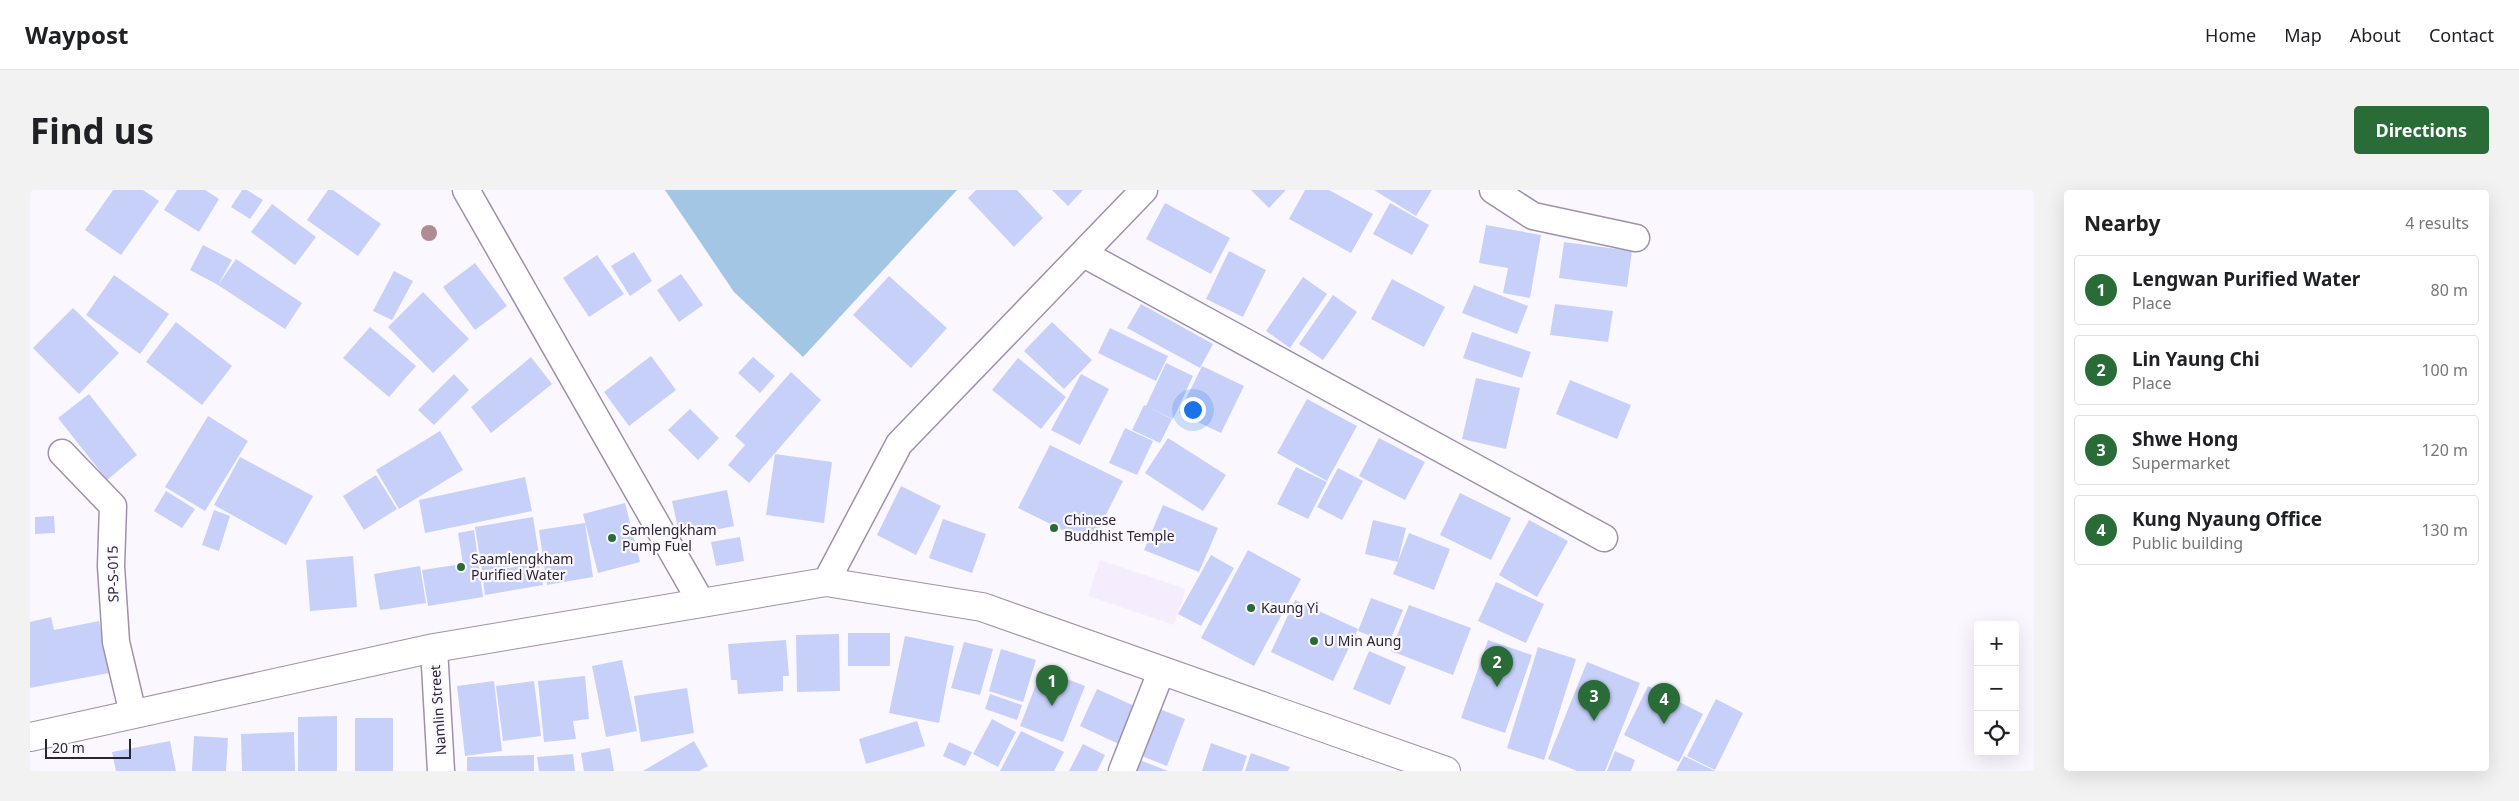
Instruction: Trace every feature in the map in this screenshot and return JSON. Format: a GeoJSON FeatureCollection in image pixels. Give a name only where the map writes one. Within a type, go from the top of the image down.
{"type":"FeatureCollection","features":[{"type":"Feature","properties":{"kind":"highway"},"geometry":{"type":"LineString","coordinates":[[30,737],[434,648],[826,582],[982,607],[1161,672],[1446,771]]}},
{"type":"Feature","properties":{"kind":"street"},"geometry":{"type":"LineString","coordinates":[[466,190],[701,602]]}},
{"type":"Feature","properties":{"kind":"street"},"geometry":{"type":"LineString","coordinates":[[826,582],[899,444],[1144,190]]}},
{"type":"Feature","properties":{"kind":"street"},"geometry":{"type":"LineString","coordinates":[[1493,190],[1532,216],[1636,238]]}},
{"type":"Feature","properties":{"kind":"street"},"geometry":{"type":"LineString","coordinates":[[1084,254],[1604,538]]}},
{"type":"Feature","properties":{"kind":"street","name":"SP-S-015"},"geometry":{"type":"LineString","coordinates":[[62,453],[113,506],[111,566],[116,642],[133,714]]}},
{"type":"Feature","properties":{"kind":"street","name":"Namlin Street"},"geometry":{"type":"LineString","coordinates":[[434,648],[441,771]]}},
{"type":"Feature","properties":{"kind":"street"},"geometry":{"type":"LineString","coordinates":[[1122,771],[1161,672]]}},
{"type":"Feature","properties":{"kind":"shaded area"},"geometry":{"type":"Polygon","coordinates":[[[1100,560],[1186,589],[1174,625],[1088,596],[1100,560]]]}},
{"type":"Feature","properties":{"kind":"water"},"geometry":{"type":"Polygon","coordinates":[[[665,190],[957,190],[803,357],[734,292],[665,190]]]}},
{"type":"Feature","properties":{"kind":"building"},"geometry":{"type":"Polygon","coordinates":[[[113,190],[143,190],[159,201],[121,255],[85,230],[113,190]]]}},
{"type":"Feature","properties":{"kind":"building"},"geometry":{"type":"Polygon","coordinates":[[[177,190],[205,190],[219,199],[199,232],[164,210],[177,190]]]}},
{"type":"Feature","properties":{"kind":"building"},"geometry":{"type":"Polygon","coordinates":[[[242,190],[247,190],[263,200],[250,219],[231,207],[242,190]]]}},
{"type":"Feature","properties":{"kind":"building"},"geometry":{"type":"Polygon","coordinates":[[[328,190],[333,190],[381,224],[358,256],[307,220],[328,190]]]}},
{"type":"Feature","properties":{"kind":"building"},"geometry":{"type":"Polygon","coordinates":[[[976,190],[1017,190],[1043,218],[1014,247],[968,198],[976,190]]]}},
{"type":"Feature","properties":{"kind":"building"},"geometry":{"type":"Polygon","coordinates":[[[1052,190],[1083,190],[1068,206],[1052,190]]]}},
{"type":"Feature","properties":{"kind":"building"},"geometry":{"type":"Polygon","coordinates":[[[1251,190],[1286,190],[1269,208],[1251,190]]]}},
{"type":"Feature","properties":{"kind":"building"},"geometry":{"type":"Polygon","coordinates":[[[1305,190],[1329,190],[1373,214],[1351,253],[1289,219],[1305,190]]]}},
{"type":"Feature","properties":{"kind":"building"},"geometry":{"type":"Polygon","coordinates":[[[1374,190],[1432,190],[1416,216],[1374,190]]]}},
{"type":"Feature","properties":{"kind":"building"},"geometry":{"type":"Polygon","coordinates":[[[1165,203],[1230,238],[1211,274],[1146,239],[1165,203]]]}},
{"type":"Feature","properties":{"kind":"building"},"geometry":{"type":"Polygon","coordinates":[[[1390,203],[1429,225],[1412,255],[1373,234],[1390,203]]]}},
{"type":"Feature","properties":{"kind":"building"},"geometry":{"type":"Polygon","coordinates":[[[272,204],[316,237],[295,265],[251,232],[272,204]]]}},
{"type":"Feature","properties":{"kind":"building"},"geometry":{"type":"Polygon","coordinates":[[[1486,225],[1541,235],[1530,298],[1503,293],[1508,268],[1479,263],[1486,225]]]}},
{"type":"Feature","properties":{"kind":"building"},"geometry":{"type":"Polygon","coordinates":[[[1564,242],[1632,251],[1627,287],[1559,278],[1564,242]]]}},
{"type":"Feature","properties":{"kind":"building"},"geometry":{"type":"Polygon","coordinates":[[[203,245],[232,260],[218,285],[190,270],[203,245]]]}},
{"type":"Feature","properties":{"kind":"building"},"geometry":{"type":"Polygon","coordinates":[[[1229,251],[1266,270],[1243,317],[1206,299],[1229,251]]]}},
{"type":"Feature","properties":{"kind":"building"},"geometry":{"type":"Polygon","coordinates":[[[634,252],[652,281],[630,296],[611,266],[634,252]]]}},
{"type":"Feature","properties":{"kind":"building"},"geometry":{"type":"Polygon","coordinates":[[[597,255],[624,294],[589,317],[563,278],[597,255]]]}},
{"type":"Feature","properties":{"kind":"building"},"geometry":{"type":"Polygon","coordinates":[[[236,259],[302,303],[285,329],[218,285],[236,259]]]}},
{"type":"Feature","properties":{"kind":"building"},"geometry":{"type":"Polygon","coordinates":[[[475,263],[507,306],[475,330],[443,287],[475,263]]]}},
{"type":"Feature","properties":{"kind":"building"},"geometry":{"type":"Polygon","coordinates":[[[394,271],[413,281],[392,320],[373,311],[394,271]]]}},
{"type":"Feature","properties":{"kind":"building"},"geometry":{"type":"Polygon","coordinates":[[[681,274],[703,305],[679,322],[657,290],[681,274]]]}},
{"type":"Feature","properties":{"kind":"building"},"geometry":{"type":"Polygon","coordinates":[[[114,275],[169,314],[140,354],[86,315],[114,275]]]}},
{"type":"Feature","properties":{"kind":"building"},"geometry":{"type":"Polygon","coordinates":[[[889,276],[947,328],[911,368],[853,315],[889,276]]]}},
{"type":"Feature","properties":{"kind":"building"},"geometry":{"type":"Polygon","coordinates":[[[1303,277],[1327,294],[1290,348],[1266,331],[1303,277]]]}},
{"type":"Feature","properties":{"kind":"building"},"geometry":{"type":"Polygon","coordinates":[[[1392,279],[1445,307],[1424,347],[1371,319],[1392,279]]]}},
{"type":"Feature","properties":{"kind":"building"},"geometry":{"type":"Polygon","coordinates":[[[1474,285],[1528,306],[1517,334],[1462,313],[1474,285]]]}},
{"type":"Feature","properties":{"kind":"building"},"geometry":{"type":"Polygon","coordinates":[[[423,292],[469,339],[433,373],[388,327],[423,292]]]}},
{"type":"Feature","properties":{"kind":"building"},"geometry":{"type":"Polygon","coordinates":[[[1333,295],[1357,312],[1323,360],[1299,344],[1333,295]]]}},
{"type":"Feature","properties":{"kind":"building"},"geometry":{"type":"Polygon","coordinates":[[[1141,304],[1213,344],[1200,368],[1127,328],[1141,304]]]}},
{"type":"Feature","properties":{"kind":"building"},"geometry":{"type":"Polygon","coordinates":[[[1555,304],[1613,311],[1608,342],[1550,335],[1555,304]]]}},
{"type":"Feature","properties":{"kind":"building"},"geometry":{"type":"Polygon","coordinates":[[[73,308],[119,353],[79,394],[33,348],[73,308]]]}},
{"type":"Feature","properties":{"kind":"building"},"geometry":{"type":"Polygon","coordinates":[[[176,322],[232,366],[202,405],[146,362],[176,322]]]}},
{"type":"Feature","properties":{"kind":"building"},"geometry":{"type":"Polygon","coordinates":[[[1052,322],[1092,360],[1064,389],[1024,351],[1052,322]]]}},
{"type":"Feature","properties":{"kind":"building"},"geometry":{"type":"Polygon","coordinates":[[[370,327],[416,366],[389,397],[343,358],[370,327]]]}},
{"type":"Feature","properties":{"kind":"building"},"geometry":{"type":"Polygon","coordinates":[[[1110,328],[1168,356],[1156,381],[1098,353],[1110,328]]]}},
{"type":"Feature","properties":{"kind":"building"},"geometry":{"type":"Polygon","coordinates":[[[1472,332],[1531,352],[1522,378],[1463,358],[1472,332]]]}},
{"type":"Feature","properties":{"kind":"building"},"geometry":{"type":"Polygon","coordinates":[[[651,356],[676,390],[629,426],[604,392],[651,356]]]}},
{"type":"Feature","properties":{"kind":"building"},"geometry":{"type":"Polygon","coordinates":[[[531,357],[552,384],[491,433],[471,407],[531,357]]]}},
{"type":"Feature","properties":{"kind":"building"},"geometry":{"type":"Polygon","coordinates":[[[753,357],[775,376],[760,393],[738,373],[753,357]]]}},
{"type":"Feature","properties":{"kind":"building"},"geometry":{"type":"Polygon","coordinates":[[[1018,358],[1066,397],[1041,429],[992,390],[1018,358]]]}},
{"type":"Feature","properties":{"kind":"building"},"geometry":{"type":"Polygon","coordinates":[[[1166,363],[1193,376],[1173,419],[1146,406],[1166,363]]]}},
{"type":"Feature","properties":{"kind":"building"},"geometry":{"type":"Polygon","coordinates":[[[1202,366],[1244,386],[1221,433],[1179,413],[1202,366]]]}},
{"type":"Feature","properties":{"kind":"building"},"geometry":{"type":"Polygon","coordinates":[[[791,372],[821,400],[749,483],[728,465],[745,445],[735,436],[791,372]]]}},
{"type":"Feature","properties":{"kind":"building"},"geometry":{"type":"Polygon","coordinates":[[[454,374],[469,390],[434,425],[418,410],[454,374]]]}},
{"type":"Feature","properties":{"kind":"building"},"geometry":{"type":"Polygon","coordinates":[[[1081,374],[1109,389],[1080,445],[1051,430],[1081,374]]]}},
{"type":"Feature","properties":{"kind":"building"},"geometry":{"type":"Polygon","coordinates":[[[1476,378],[1520,388],[1506,449],[1462,439],[1476,378]]]}},
{"type":"Feature","properties":{"kind":"building"},"geometry":{"type":"Polygon","coordinates":[[[1570,380],[1631,405],[1617,439],[1556,414],[1570,380]]]}},
{"type":"Feature","properties":{"kind":"building"},"geometry":{"type":"Polygon","coordinates":[[[89,394],[137,455],[107,480],[58,418],[89,394]]]}},
{"type":"Feature","properties":{"kind":"building"},"geometry":{"type":"Polygon","coordinates":[[[1307,399],[1357,426],[1327,481],[1277,453],[1307,399]]]}},
{"type":"Feature","properties":{"kind":"building"},"geometry":{"type":"Polygon","coordinates":[[[1144,405],[1172,419],[1160,443],[1132,430],[1144,405]]]}},
{"type":"Feature","properties":{"kind":"building"},"geometry":{"type":"Polygon","coordinates":[[[690,409],[719,438],[698,460],[668,430],[690,409]]]}},
{"type":"Feature","properties":{"kind":"building"},"geometry":{"type":"Polygon","coordinates":[[[208,416],[248,441],[205,511],[165,487],[208,416]]]}},
{"type":"Feature","properties":{"kind":"building"},"geometry":{"type":"Polygon","coordinates":[[[1125,428],[1153,441],[1137,475],[1109,463],[1125,428]]]}},
{"type":"Feature","properties":{"kind":"building"},"geometry":{"type":"Polygon","coordinates":[[[440,431],[463,470],[399,509],[376,470],[440,431]]]}},
{"type":"Feature","properties":{"kind":"building"},"geometry":{"type":"Polygon","coordinates":[[[1168,438],[1226,475],[1203,511],[1145,473],[1168,438]]]}},
{"type":"Feature","properties":{"kind":"building"},"geometry":{"type":"Polygon","coordinates":[[[1379,438],[1425,462],[1405,500],[1359,476],[1379,438]]]}},
{"type":"Feature","properties":{"kind":"building"},"geometry":{"type":"Polygon","coordinates":[[[1050,445],[1123,481],[1091,544],[1018,508],[1050,445]]]}},
{"type":"Feature","properties":{"kind":"building"},"geometry":{"type":"Polygon","coordinates":[[[775,454],[832,462],[824,523],[766,515],[775,454]]]}},
{"type":"Feature","properties":{"kind":"building"},"geometry":{"type":"Polygon","coordinates":[[[240,457],[313,496],[286,545],[214,505],[240,457]]]}},
{"type":"Feature","properties":{"kind":"building"},"geometry":{"type":"Polygon","coordinates":[[[1296,467],[1327,482],[1308,519],[1277,504],[1296,467]]]}},
{"type":"Feature","properties":{"kind":"building"},"geometry":{"type":"Polygon","coordinates":[[[1338,468],[1363,481],[1342,520],[1317,507],[1338,468]]]}},
{"type":"Feature","properties":{"kind":"building"},"geometry":{"type":"Polygon","coordinates":[[[376,475],[397,509],[364,530],[343,496],[376,475]]]}},
{"type":"Feature","properties":{"kind":"building"},"geometry":{"type":"Polygon","coordinates":[[[525,477],[532,511],[425,533],[419,500],[525,477]]]}},
{"type":"Feature","properties":{"kind":"building"},"geometry":{"type":"Polygon","coordinates":[[[901,486],[941,506],[916,555],[877,535],[901,486]]]}},
{"type":"Feature","properties":{"kind":"building"},"geometry":{"type":"Polygon","coordinates":[[[727,490],[734,526],[680,537],[672,501],[727,490]]]}},
{"type":"Feature","properties":{"kind":"building"},"geometry":{"type":"Polygon","coordinates":[[[166,491],[195,509],[182,528],[154,511],[166,491]]]}},
{"type":"Feature","properties":{"kind":"building"},"geometry":{"type":"Polygon","coordinates":[[[1460,493],[1511,518],[1491,560],[1440,535],[1460,493]]]}},
{"type":"Feature","properties":{"kind":"building","name":"Samlengkham Pump Fuel"},"geometry":{"type":"Polygon","coordinates":[[[625,503],[640,562],[598,573],[583,514],[625,503]]]}},
{"type":"Feature","properties":{"kind":"building"},"geometry":{"type":"Polygon","coordinates":[[[1163,505],[1218,528],[1199,572],[1144,550],[1163,505]]]}},
{"type":"Feature","properties":{"kind":"building"},"geometry":{"type":"Polygon","coordinates":[[[214,510],[230,516],[219,551],[202,545],[214,510]]]}},
{"type":"Feature","properties":{"kind":"building"},"geometry":{"type":"Polygon","coordinates":[[[54,516],[55,533],[35,534],[35,517],[54,516]]]}},
{"type":"Feature","properties":{"kind":"building"},"geometry":{"type":"Polygon","coordinates":[[[533,517],[540,561],[482,571],[475,527],[533,517]]]}},
{"type":"Feature","properties":{"kind":"building"},"geometry":{"type":"Polygon","coordinates":[[[943,519],[986,534],[972,573],[929,558],[943,519]]]}},
{"type":"Feature","properties":{"kind":"building"},"geometry":{"type":"Polygon","coordinates":[[[1373,520],[1406,528],[1398,561],[1409,533],[1450,549],[1434,590],[1393,574],[1398,562],[1365,554],[1373,520]]]}},
{"type":"Feature","properties":{"kind":"building"},"geometry":{"type":"Polygon","coordinates":[[[1529,520],[1568,541],[1537,597],[1499,575],[1529,520]]]}},
{"type":"Feature","properties":{"kind":"building"},"geometry":{"type":"Polygon","coordinates":[[[585,523],[593,577],[547,585],[539,530],[585,523]]]}},
{"type":"Feature","properties":{"kind":"building","name":"Saamlengkham Purified Water"},"geometry":{"type":"Polygon","coordinates":[[[474,530],[483,597],[428,606],[422,570],[463,564],[458,533],[474,530]]]}},
{"type":"Feature","properties":{"kind":"building"},"geometry":{"type":"Polygon","coordinates":[[[740,537],[744,561],[716,566],[711,542],[740,537]]]}},
{"type":"Feature","properties":{"kind":"building","name":"Kaung Yi"},"geometry":{"type":"Polygon","coordinates":[[[1248,550],[1301,579],[1254,666],[1201,638],[1248,550]]]}},
{"type":"Feature","properties":{"kind":"building"},"geometry":{"type":"Polygon","coordinates":[[[1211,555],[1234,568],[1201,626],[1178,614],[1211,555]]]}},
{"type":"Feature","properties":{"kind":"building"},"geometry":{"type":"Polygon","coordinates":[[[353,556],[357,607],[310,611],[306,560],[353,556]]]}},
{"type":"Feature","properties":{"kind":"building"},"geometry":{"type":"Polygon","coordinates":[[[539,563],[543,585],[485,595],[482,572],[539,563]]]}},
{"type":"Feature","properties":{"kind":"building"},"geometry":{"type":"Polygon","coordinates":[[[420,566],[426,603],[380,610],[374,574],[420,566]]]}},
{"type":"Feature","properties":{"kind":"building"},"geometry":{"type":"Polygon","coordinates":[[[1496,582],[1544,604],[1526,643],[1478,621],[1496,582]]]}},
{"type":"Feature","properties":{"kind":"building"},"geometry":{"type":"Polygon","coordinates":[[[1371,598],[1403,610],[1389,643],[1358,631],[1371,598]]]}},
{"type":"Feature","properties":{"kind":"building","name":"U Min Aung"},"geometry":{"type":"Polygon","coordinates":[[[1295,600],[1358,629],[1333,681],[1271,652],[1295,600]]]}},
{"type":"Feature","properties":{"kind":"building"},"geometry":{"type":"Polygon","coordinates":[[[1409,605],[1471,628],[1453,675],[1391,651],[1409,605]]]}},
{"type":"Feature","properties":{"kind":"building"},"geometry":{"type":"Polygon","coordinates":[[[51,617],[54,630],[99,621],[109,673],[30,688],[30,622],[51,617]]]}},
{"type":"Feature","properties":{"kind":"building"},"geometry":{"type":"Polygon","coordinates":[[[848,633],[890,633],[890,666],[848,666],[848,633]]]}},
{"type":"Feature","properties":{"kind":"building"},"geometry":{"type":"Polygon","coordinates":[[[839,634],[840,691],[797,692],[796,635],[839,634]]]}},
{"type":"Feature","properties":{"kind":"building"},"geometry":{"type":"Polygon","coordinates":[[[905,636],[954,646],[939,723],[889,713],[905,636]]]}},
{"type":"Feature","properties":{"kind":"building"},"geometry":{"type":"Polygon","coordinates":[[[786,640],[789,676],[783,676],[783,691],[738,694],[737,680],[731,680],[728,644],[786,640]]]}},
{"type":"Feature","properties":{"kind":"building"},"geometry":{"type":"Polygon","coordinates":[[[1488,640],[1532,655],[1505,733],[1461,718],[1488,640]]]}},
{"type":"Feature","properties":{"kind":"building"},"geometry":{"type":"Polygon","coordinates":[[[964,642],[993,649],[980,695],[951,688],[964,642]]]}},
{"type":"Feature","properties":{"kind":"building"},"geometry":{"type":"Polygon","coordinates":[[[1538,647],[1576,659],[1544,760],[1507,748],[1538,647]]]}},
{"type":"Feature","properties":{"kind":"building"},"geometry":{"type":"Polygon","coordinates":[[[1001,649],[1036,660],[1023,702],[989,691],[1001,649]]]}},
{"type":"Feature","properties":{"kind":"building"},"geometry":{"type":"Polygon","coordinates":[[[1369,651],[1406,667],[1390,705],[1353,689],[1369,651]]]}},
{"type":"Feature","properties":{"kind":"building"},"geometry":{"type":"Polygon","coordinates":[[[622,660],[637,731],[606,737],[592,666],[622,660]]]}},
{"type":"Feature","properties":{"kind":"building"},"geometry":{"type":"Polygon","coordinates":[[[1587,662],[1640,683],[1605,771],[1577,771],[1548,759],[1587,662]]]}},
{"type":"Feature","properties":{"kind":"building"},"geometry":{"type":"Polygon","coordinates":[[[1042,669],[1085,686],[1063,742],[1020,726],[1042,669]]]}},
{"type":"Feature","properties":{"kind":"building"},"geometry":{"type":"Polygon","coordinates":[[[585,676],[589,719],[573,721],[576,739],[544,742],[538,681],[585,676]]]}},
{"type":"Feature","properties":{"kind":"building"},"geometry":{"type":"Polygon","coordinates":[[[494,681],[502,751],[465,756],[457,686],[494,681]]]}},
{"type":"Feature","properties":{"kind":"building"},"geometry":{"type":"Polygon","coordinates":[[[534,681],[541,736],[503,741],[496,686],[534,681]]]}},
{"type":"Feature","properties":{"kind":"building"},"geometry":{"type":"Polygon","coordinates":[[[1648,686],[1703,714],[1679,762],[1624,735],[1648,686]]]}},
{"type":"Feature","properties":{"kind":"building"},"geometry":{"type":"Polygon","coordinates":[[[687,688],[694,733],[641,742],[634,696],[687,688]]]}},
{"type":"Feature","properties":{"kind":"building"},"geometry":{"type":"Polygon","coordinates":[[[1097,689],[1141,709],[1123,746],[1080,726],[1097,689]]]}},
{"type":"Feature","properties":{"kind":"building"},"geometry":{"type":"Polygon","coordinates":[[[990,694],[1022,705],[1017,720],[985,709],[990,694]]]}},
{"type":"Feature","properties":{"kind":"building"},"geometry":{"type":"Polygon","coordinates":[[[1716,699],[1743,713],[1715,770],[1687,756],[1716,699]]]}},
{"type":"Feature","properties":{"kind":"building"},"geometry":{"type":"Polygon","coordinates":[[[1157,708],[1185,719],[1167,766],[1139,755],[1157,708]]]}},
{"type":"Feature","properties":{"kind":"building"},"geometry":{"type":"Polygon","coordinates":[[[337,716],[337,771],[298,771],[298,717],[337,716]]]}},
{"type":"Feature","properties":{"kind":"building"},"geometry":{"type":"Polygon","coordinates":[[[355,718],[393,718],[393,771],[355,771],[355,718]]]}},
{"type":"Feature","properties":{"kind":"building"},"geometry":{"type":"Polygon","coordinates":[[[992,719],[1016,732],[998,767],[973,754],[992,719]]]}},
{"type":"Feature","properties":{"kind":"building"},"geometry":{"type":"Polygon","coordinates":[[[917,721],[925,746],[866,764],[859,739],[917,721]]]}},
{"type":"Feature","properties":{"kind":"building"},"geometry":{"type":"Polygon","coordinates":[[[1021,731],[1064,752],[1054,771],[1000,771],[1021,731]]]}},
{"type":"Feature","properties":{"kind":"building"},"geometry":{"type":"Polygon","coordinates":[[[294,732],[295,771],[242,771],[241,734],[294,732]]]}},
{"type":"Feature","properties":{"kind":"building"},"geometry":{"type":"Polygon","coordinates":[[[194,736],[228,738],[226,771],[192,771],[194,736]]]}},
{"type":"Feature","properties":{"kind":"building"},"geometry":{"type":"Polygon","coordinates":[[[170,741],[176,771],[116,771],[112,752],[170,741]]]}},
{"type":"Feature","properties":{"kind":"building"},"geometry":{"type":"Polygon","coordinates":[[[694,741],[708,766],[699,771],[643,771],[694,741]]]}},
{"type":"Feature","properties":{"kind":"building"},"geometry":{"type":"Polygon","coordinates":[[[949,742],[972,752],[965,766],[943,756],[949,742]]]}},
{"type":"Feature","properties":{"kind":"building"},"geometry":{"type":"Polygon","coordinates":[[[1211,743],[1247,756],[1242,771],[1202,771],[1211,743]]]}},
{"type":"Feature","properties":{"kind":"building"},"geometry":{"type":"Polygon","coordinates":[[[1083,744],[1105,755],[1097,771],[1069,771],[1083,744]]]}},
{"type":"Feature","properties":{"kind":"building"},"geometry":{"type":"Polygon","coordinates":[[[610,748],[614,771],[584,771],[581,753],[610,748]]]}},
{"type":"Feature","properties":{"kind":"building"},"geometry":{"type":"Polygon","coordinates":[[[1615,751],[1635,760],[1631,771],[1607,771],[1615,751]]]}},
{"type":"Feature","properties":{"kind":"building"},"geometry":{"type":"Polygon","coordinates":[[[1251,753],[1290,767],[1288,771],[1245,771],[1251,753]]]}},
{"type":"Feature","properties":{"kind":"building"},"geometry":{"type":"Polygon","coordinates":[[[573,754],[575,771],[539,771],[537,757],[573,754]]]}},
{"type":"Feature","properties":{"kind":"building"},"geometry":{"type":"Polygon","coordinates":[[[534,755],[534,771],[467,771],[467,757],[534,755]]]}},
{"type":"Feature","properties":{"kind":"building"},"geometry":{"type":"Polygon","coordinates":[[[1684,756],[1715,771],[1676,771],[1684,756]]]}},
{"type":"Feature","properties":{"kind":"building"},"geometry":{"type":"Polygon","coordinates":[[[1137,759],[1168,771],[1132,771],[1137,759]]]}},
{"type":"Feature","properties":{"kind":"place","name":"Chinese Buddhist Temple"},"geometry":{"type":"Point","coordinates":[1054,528]}},
{"type":"Feature","properties":{"kind":"place","name":"Samlengkham Pump Fuel"},"geometry":{"type":"Point","coordinates":[612,538]}},
{"type":"Feature","properties":{"kind":"place","name":"Saamlengkham Purified Water"},"geometry":{"type":"Point","coordinates":[461,567]}},
{"type":"Feature","properties":{"kind":"place","name":"Kaung Yi"},"geometry":{"type":"Point","coordinates":[1251,608]}},
{"type":"Feature","properties":{"kind":"place","name":"U Min Aung"},"geometry":{"type":"Point","coordinates":[1314,641]}},
{"type":"Feature","properties":{"kind":"place","name":"Lin Yaung Chi"},"geometry":{"type":"Point","coordinates":[1497,687]}},
{"type":"Feature","properties":{"kind":"place","name":"Lengwan Purified Water"},"geometry":{"type":"Point","coordinates":[1052,706]}},
{"type":"Feature","properties":{"kind":"place","name":"Shwe Hong"},"geometry":{"type":"Point","coordinates":[1594,721]}},
{"type":"Feature","properties":{"kind":"place","name":"Kung Nyaung Office"},"geometry":{"type":"Point","coordinates":[1664,724]}}]}
